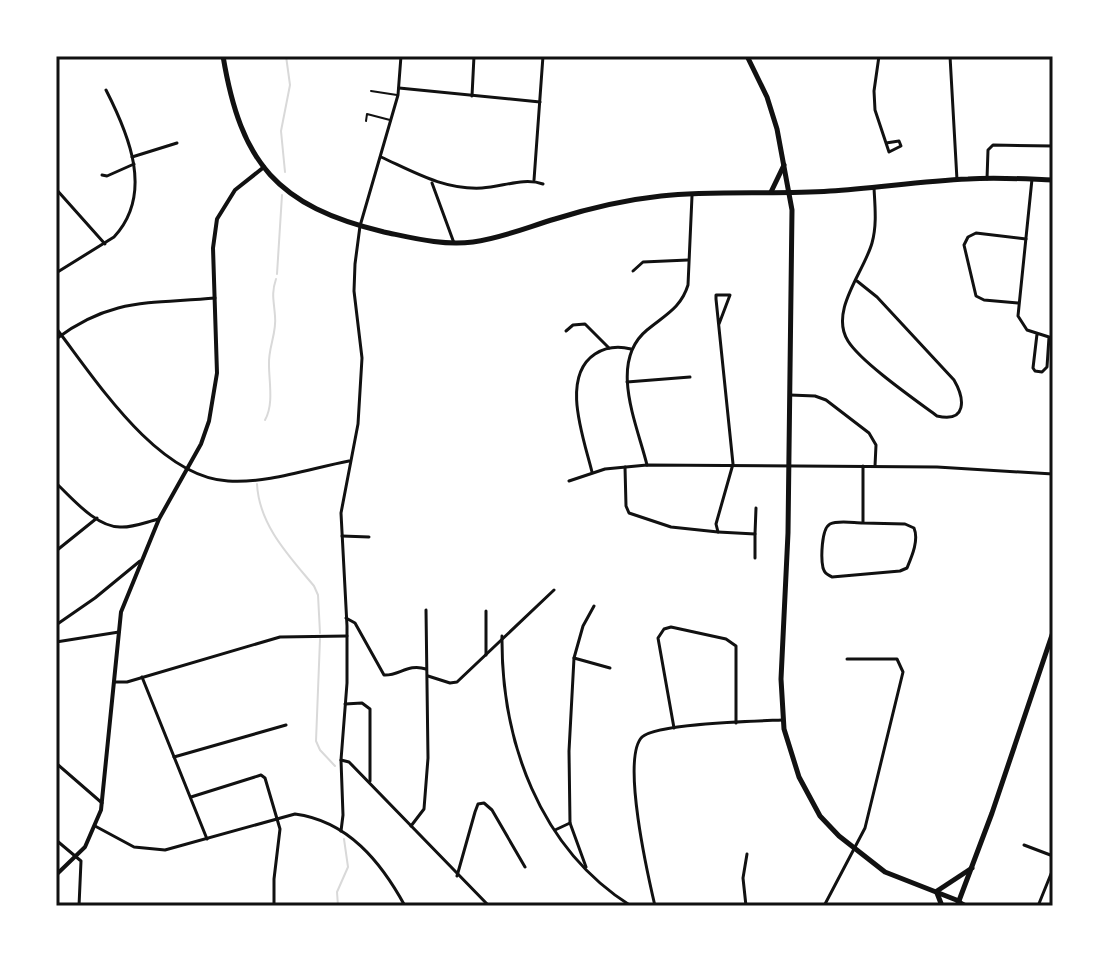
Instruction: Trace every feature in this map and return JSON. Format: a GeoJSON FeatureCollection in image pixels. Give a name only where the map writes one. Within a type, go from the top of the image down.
{"type":"FeatureCollection","features":[{"type":"Feature","properties":{"kind":"main road"},"geometry":{"type":"LineString","coordinates":[[223,56],[237,122],[244,138],[264,167],[303,203],[331,217],[360,226],[431,242],[454,243],[500,237],[622,201],[692,194],[790,193],[957,180],[1053,180]]}},
{"type":"Feature","properties":{"kind":"main road"},"geometry":{"type":"LineString","coordinates":[[747,56],[773,117],[790,193],[789,466],[782,720],[799,777],[820,816],[854,850],[892,876],[937,892],[958,904],[1053,632]]}},
{"type":"Feature","properties":{"kind":"main road"},"geometry":{"type":"LineString","coordinates":[[771,193],[784,163]]}},
{"type":"Feature","properties":{"kind":"main road"},"geometry":{"type":"LineString","coordinates":[[937,892],[973,868]]}},
{"type":"Feature","properties":{"kind":"main road"},"geometry":{"type":"LineString","coordinates":[[937,892],[942,906]]}},
{"type":"Feature","properties":{"kind":"street"},"geometry":{"type":"LineString","coordinates":[[341,831],[347,636],[341,513],[358,424],[362,358],[354,291],[360,226],[398,95],[401,56]]}},
{"type":"Feature","properties":{"kind":"street"},"geometry":{"type":"LineString","coordinates":[[472,96],[474,56]]}},
{"type":"Feature","properties":{"kind":"street"},"geometry":{"type":"LineString","coordinates":[[534,181],[543,56]]}},
{"type":"Feature","properties":{"kind":"street"},"geometry":{"type":"LineString","coordinates":[[879,56],[874,91],[875,110],[886,143]]}},
{"type":"Feature","properties":{"kind":"street"},"geometry":{"type":"LineString","coordinates":[[950,56],[957,180]]}},
{"type":"Feature","properties":{"kind":"street"},"geometry":{"type":"LineString","coordinates":[[399,88],[540,102]]}},
{"type":"Feature","properties":{"kind":"street"},"geometry":{"type":"LineString","coordinates":[[56,273],[105,244],[121,230],[133,205],[136,190],[134,164],[106,90]]}},
{"type":"Feature","properties":{"kind":"street"},"geometry":{"type":"LineString","coordinates":[[132,157],[177,143]]}},
{"type":"Feature","properties":{"kind":"street"},"geometry":{"type":"LineString","coordinates":[[987,179],[988,150],[993,145],[1053,146]]}},
{"type":"Feature","properties":{"kind":"street"},"geometry":{"type":"LineString","coordinates":[[381,157],[431,181],[482,188],[534,181],[543,184]]}},
{"type":"Feature","properties":{"kind":"street"},"geometry":{"type":"LineString","coordinates":[[102,175],[107,176],[134,164]]}},
{"type":"Feature","properties":{"kind":"street"},"geometry":{"type":"LineString","coordinates":[[56,875],[76,857],[95,826],[102,803],[119,632],[126,595],[159,519],[204,435],[213,403],[217,373],[213,248],[217,219],[235,190],[264,167]]}},
{"type":"Feature","properties":{"kind":"street"},"geometry":{"type":"LineString","coordinates":[[1032,179],[1019,303],[1021,323],[1027,330],[1046,335],[1049,340],[1046,369],[1042,372],[1033,370],[1037,334]]}},
{"type":"Feature","properties":{"kind":"street"},"geometry":{"type":"LineString","coordinates":[[431,181],[454,243]]}},
{"type":"Feature","properties":{"kind":"street"},"geometry":{"type":"LineString","coordinates":[[857,281],[877,297],[954,380],[962,394],[962,404],[955,416],[947,419],[937,416],[849,344],[842,328],[842,317],[875,229],[874,186]]}},
{"type":"Feature","properties":{"kind":"street"},"geometry":{"type":"LineString","coordinates":[[56,189],[105,244]]}},
{"type":"Feature","properties":{"kind":"street"},"geometry":{"type":"LineString","coordinates":[[647,465],[626,370],[631,349],[642,334],[678,307],[684,297],[688,285],[692,194]]}},
{"type":"Feature","properties":{"kind":"street"},"geometry":{"type":"LineString","coordinates":[[56,200],[63,197]]}},
{"type":"Feature","properties":{"kind":"street"},"geometry":{"type":"LineString","coordinates":[[1019,303],[984,300],[976,296],[964,245],[968,237],[976,233],[1026,239]]}},
{"type":"Feature","properties":{"kind":"street"},"geometry":{"type":"LineString","coordinates":[[633,271],[643,262],[688,260]]}},
{"type":"Feature","properties":{"kind":"street"},"geometry":{"type":"LineString","coordinates":[[718,532],[716,524],[733,464],[716,295],[730,295],[719,324]]}},
{"type":"Feature","properties":{"kind":"street"},"geometry":{"type":"LineString","coordinates":[[56,339],[117,306],[215,298]]}},
{"type":"Feature","properties":{"kind":"street"},"geometry":{"type":"LineString","coordinates":[[566,331],[573,325],[585,324],[609,348]]}},
{"type":"Feature","properties":{"kind":"street"},"geometry":{"type":"LineString","coordinates":[[56,328],[146,441],[186,469],[219,480],[240,481],[349,461]]}},
{"type":"Feature","properties":{"kind":"street"},"geometry":{"type":"LineString","coordinates":[[592,472],[576,383],[585,363],[595,354],[609,348],[631,349]]}},
{"type":"Feature","properties":{"kind":"street"},"geometry":{"type":"LineString","coordinates":[[627,382],[690,377]]}},
{"type":"Feature","properties":{"kind":"street"},"geometry":{"type":"LineString","coordinates":[[790,395],[815,396],[826,400],[869,433],[876,445],[875,466]]}},
{"type":"Feature","properties":{"kind":"street"},"geometry":{"type":"LineString","coordinates":[[569,481],[592,472],[647,465],[974,468],[1053,474]]}},
{"type":"Feature","properties":{"kind":"street"},"geometry":{"type":"LineString","coordinates":[[863,466],[863,523]]}},
{"type":"Feature","properties":{"kind":"street"},"geometry":{"type":"LineString","coordinates":[[625,467],[624,489],[629,513],[671,527],[755,534]]}},
{"type":"Feature","properties":{"kind":"street"},"geometry":{"type":"LineString","coordinates":[[56,483],[97,518],[112,526],[123,528],[159,519]]}},
{"type":"Feature","properties":{"kind":"street"},"geometry":{"type":"LineString","coordinates":[[755,558],[756,508]]}},
{"type":"Feature","properties":{"kind":"street"},"geometry":{"type":"LineString","coordinates":[[56,551],[97,518]]}},
{"type":"Feature","properties":{"kind":"street"},"geometry":{"type":"LineString","coordinates":[[833,523],[863,523],[905,524],[914,528],[916,539],[907,568],[827,575],[823,570],[824,533],[827,527],[833,523]]}},
{"type":"Feature","properties":{"kind":"street"},"geometry":{"type":"LineString","coordinates":[[342,536],[369,537]]}},
{"type":"Feature","properties":{"kind":"street"},"geometry":{"type":"LineString","coordinates":[[56,625],[140,561]]}},
{"type":"Feature","properties":{"kind":"street"},"geometry":{"type":"LineString","coordinates":[[426,676],[457,682],[502,636],[554,590]]}},
{"type":"Feature","properties":{"kind":"street"},"geometry":{"type":"LineString","coordinates":[[587,869],[570,823],[569,751],[574,658],[583,626],[594,606]]}},
{"type":"Feature","properties":{"kind":"street"},"geometry":{"type":"LineString","coordinates":[[411,826],[424,809],[428,758],[426,610]]}},
{"type":"Feature","properties":{"kind":"street"},"geometry":{"type":"LineString","coordinates":[[486,611],[486,655]]}},
{"type":"Feature","properties":{"kind":"street"},"geometry":{"type":"LineString","coordinates":[[346,618],[355,623],[384,675],[404,668],[419,666],[426,669]]}},
{"type":"Feature","properties":{"kind":"street"},"geometry":{"type":"LineString","coordinates":[[674,728],[658,638],[668,627],[726,639],[736,646],[736,723]]}},
{"type":"Feature","properties":{"kind":"street"},"geometry":{"type":"LineString","coordinates":[[56,642],[119,632]]}},
{"type":"Feature","properties":{"kind":"street"},"geometry":{"type":"LineString","coordinates":[[114,682],[142,677],[280,637],[347,636]]}},
{"type":"Feature","properties":{"kind":"street"},"geometry":{"type":"LineString","coordinates":[[502,636],[511,729],[531,791],[554,831],[587,869],[631,906]]}},
{"type":"Feature","properties":{"kind":"street"},"geometry":{"type":"LineString","coordinates":[[491,649],[502,655]]}},
{"type":"Feature","properties":{"kind":"street"},"geometry":{"type":"LineString","coordinates":[[574,658],[610,668]]}},
{"type":"Feature","properties":{"kind":"street"},"geometry":{"type":"LineString","coordinates":[[824,906],[867,823],[903,672],[897,659],[847,659]]}},
{"type":"Feature","properties":{"kind":"street"},"geometry":{"type":"LineString","coordinates":[[142,677],[207,839]]}},
{"type":"Feature","properties":{"kind":"street"},"geometry":{"type":"LineString","coordinates":[[345,704],[362,703],[370,709],[370,783]]}},
{"type":"Feature","properties":{"kind":"street"},"geometry":{"type":"LineString","coordinates":[[655,906],[635,790],[635,751],[642,737],[674,728],[782,720]]}},
{"type":"Feature","properties":{"kind":"street"},"geometry":{"type":"LineString","coordinates":[[174,757],[286,725]]}},
{"type":"Feature","properties":{"kind":"street"},"geometry":{"type":"LineString","coordinates":[[341,760],[349,762],[489,906]]}},
{"type":"Feature","properties":{"kind":"street"},"geometry":{"type":"LineString","coordinates":[[56,763],[102,803]]}},
{"type":"Feature","properties":{"kind":"street"},"geometry":{"type":"LineString","coordinates":[[191,797],[261,775],[265,778],[281,836],[274,879],[274,906]]}},
{"type":"Feature","properties":{"kind":"street"},"geometry":{"type":"LineString","coordinates":[[457,876],[475,812],[478,804],[484,803],[492,810],[525,867]]}},
{"type":"Feature","properties":{"kind":"street"},"geometry":{"type":"LineString","coordinates":[[95,826],[134,847],[165,850],[295,814],[318,818],[341,831],[374,858],[388,875],[405,906]]}},
{"type":"Feature","properties":{"kind":"street"},"geometry":{"type":"LineString","coordinates":[[554,831],[570,823]]}},
{"type":"Feature","properties":{"kind":"street"},"geometry":{"type":"LineString","coordinates":[[56,840],[76,857],[82,868],[79,906]]}},
{"type":"Feature","properties":{"kind":"street"},"geometry":{"type":"LineString","coordinates":[[1024,845],[1053,856]]}},
{"type":"Feature","properties":{"kind":"street"},"geometry":{"type":"LineString","coordinates":[[746,906],[743,878],[747,854]]}},
{"type":"Feature","properties":{"kind":"street"},"geometry":{"type":"LineString","coordinates":[[1038,906],[1053,869]]}},
{"type":"Feature","properties":{"kind":"street"},"geometry":{"type":"LineString","coordinates":[[1050,878],[1053,883]]}},
{"type":"Feature","properties":{"kind":"street"},"geometry":{"type":"LineString","coordinates":[[958,904],[968,906]]}},
{"type":"Feature","properties":{"kind":"lane"},"geometry":{"type":"LineString","coordinates":[[371,91],[398,95]]}},
{"type":"Feature","properties":{"kind":"lane"},"geometry":{"type":"LineString","coordinates":[[366,121],[367,114],[391,121]]}},
{"type":"Feature","properties":{"kind":"waterway"},"geometry":{"type":"LineString","coordinates":[[285,172],[281,131],[290,85],[286,56]]}},
{"type":"Feature","properties":{"kind":"waterway"},"geometry":{"type":"LineString","coordinates":[[277,274],[282,195]]}},
{"type":"Feature","properties":{"kind":"waterway"},"geometry":{"type":"LineString","coordinates":[[265,420],[270,400],[269,359],[275,328],[273,293],[276,279]]}},
{"type":"Feature","properties":{"kind":"waterway"},"geometry":{"type":"LineString","coordinates":[[257,484],[269,526],[318,595],[320,633]]}},
{"type":"Feature","properties":{"kind":"waterway"},"geometry":{"type":"LineString","coordinates":[[320,639],[316,741],[335,766]]}},
{"type":"Feature","properties":{"kind":"waterway"},"geometry":{"type":"LineString","coordinates":[[338,906],[337,892],[348,867],[344,839]]}}]}
